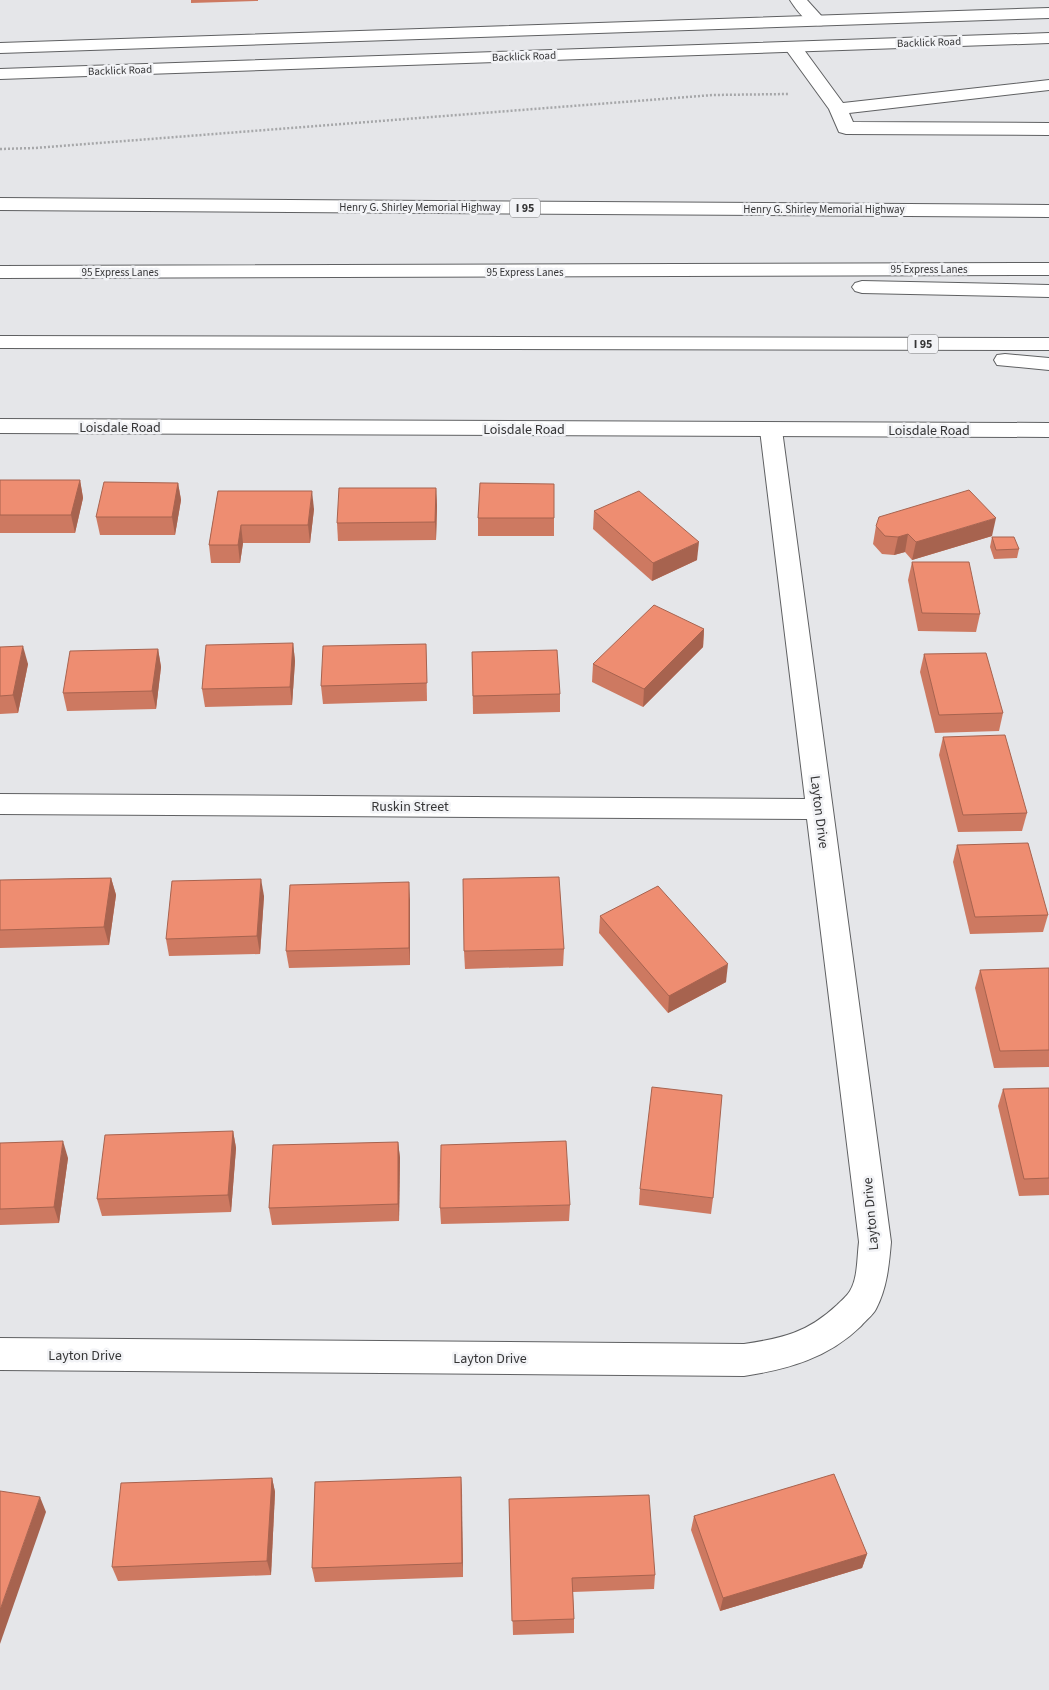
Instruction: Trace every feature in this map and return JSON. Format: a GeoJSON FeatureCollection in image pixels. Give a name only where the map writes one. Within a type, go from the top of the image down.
{"type":"FeatureCollection","features":[{"type":"Feature","properties":{"kind":"main road"},"geometry":{"type":"LineString","coordinates":[[798,0],[817,21]]}},
{"type":"Feature","properties":{"kind":"main road","name":"Backlick Road"},"geometry":{"type":"LineString","coordinates":[[0,48],[1049,13]]}},
{"type":"Feature","properties":{"kind":"main road","name":"Backlick Road"},"geometry":{"type":"LineString","coordinates":[[0,74],[1049,38]]}},
{"type":"Feature","properties":{"kind":"main road"},"geometry":{"type":"LineString","coordinates":[[793,46],[833,102],[846,128],[1049,129]]}},
{"type":"Feature","properties":{"kind":"main road"},"geometry":{"type":"LineString","coordinates":[[833,102],[1049,85]]}},
{"type":"Feature","properties":{"kind":"main road","name":"Henry G. Shirley Memorial Highway"},"geometry":{"type":"LineString","coordinates":[[0,204],[1049,211]]}},
{"type":"Feature","properties":{"kind":"main road","name":"95 Express Lanes"},"geometry":{"type":"LineString","coordinates":[[0,272],[632,272],[1049,269]]}},
{"type":"Feature","properties":{"kind":"main road"},"geometry":{"type":"LineString","coordinates":[[632,272],[870,288],[1049,292]]}},
{"type":"Feature","properties":{"kind":"main road","name":"I 95"},"geometry":{"type":"LineString","coordinates":[[0,342],[1049,344]]}},
{"type":"Feature","properties":{"kind":"main road"},"geometry":{"type":"LineString","coordinates":[[797,344],[1049,364]]}},
{"type":"Feature","properties":{"kind":"main road","name":"Loisdale Road"},"geometry":{"type":"LineString","coordinates":[[0,426],[1049,430]]}},
{"type":"Feature","properties":{"kind":"main road","name":"Layton Drive"},"geometry":{"type":"LineString","coordinates":[[0,1354],[744,1360],[790,1353],[823,1338],[843,1322],[863,1300],[873,1271],[875,1242],[771,430]]}},
{"type":"Feature","properties":{"kind":"main road","name":"Ruskin Street"},"geometry":{"type":"LineString","coordinates":[[0,804],[819,809]]}},
{"type":"Feature","properties":{"kind":"path"},"geometry":{"type":"LineString","coordinates":[[0,149],[35,148],[713,95],[833,102]]}},
{"type":"Feature","properties":{"kind":"building"},"geometry":{"type":"Polygon","coordinates":[[[0,480],[80,480],[71,515],[0,515],[0,480]]]}},
{"type":"Feature","properties":{"kind":"building"},"geometry":{"type":"Polygon","coordinates":[[[104,482],[178,483],[172,517],[96,517],[104,482]]]}},
{"type":"Feature","properties":{"kind":"building"},"geometry":{"type":"Polygon","coordinates":[[[480,483],[554,484],[554,518],[478,518],[480,483]]]}},
{"type":"Feature","properties":{"kind":"building"},"geometry":{"type":"Polygon","coordinates":[[[339,488],[436,488],[435,522],[337,523],[339,488]]]}},
{"type":"Feature","properties":{"kind":"building"},"geometry":{"type":"Polygon","coordinates":[[[969,490],[996,518],[916,542],[908,534],[898,537],[885,536],[876,526],[879,517],[969,490]]]}},
{"type":"Feature","properties":{"kind":"building"},"geometry":{"type":"Polygon","coordinates":[[[218,491],[312,491],[308,525],[241,525],[238,545],[209,545],[218,491]]]}},
{"type":"Feature","properties":{"kind":"building"},"geometry":{"type":"Polygon","coordinates":[[[639,491],[699,542],[653,563],[594,511],[639,491]]]}},
{"type":"Feature","properties":{"kind":"building"},"geometry":{"type":"Polygon","coordinates":[[[992,537],[1014,537],[1019,549],[996,550],[992,537]]]}},
{"type":"Feature","properties":{"kind":"building"},"geometry":{"type":"Polygon","coordinates":[[[912,562],[969,562],[980,614],[922,613],[912,562]]]}},
{"type":"Feature","properties":{"kind":"building"},"geometry":{"type":"Polygon","coordinates":[[[654,605],[704,629],[644,689],[593,664],[654,605]]]}},
{"type":"Feature","properties":{"kind":"building"},"geometry":{"type":"Polygon","coordinates":[[[293,643],[290,687],[202,689],[206,645],[293,643]]]}},
{"type":"Feature","properties":{"kind":"building"},"geometry":{"type":"Polygon","coordinates":[[[426,644],[427,683],[321,686],[323,646],[426,644]]]}},
{"type":"Feature","properties":{"kind":"building"},"geometry":{"type":"Polygon","coordinates":[[[23,646],[13,695],[0,696],[0,647],[23,646]]]}},
{"type":"Feature","properties":{"kind":"building"},"geometry":{"type":"Polygon","coordinates":[[[158,649],[152,691],[63,693],[70,651],[158,649]]]}},
{"type":"Feature","properties":{"kind":"building"},"geometry":{"type":"Polygon","coordinates":[[[557,650],[560,694],[473,696],[472,652],[557,650]]]}},
{"type":"Feature","properties":{"kind":"building"},"geometry":{"type":"Polygon","coordinates":[[[986,653],[1003,713],[939,715],[924,654],[986,653]]]}},
{"type":"Feature","properties":{"kind":"building"},"geometry":{"type":"Polygon","coordinates":[[[1005,735],[1027,813],[963,815],[943,737],[1005,735]]]}},
{"type":"Feature","properties":{"kind":"building"},"geometry":{"type":"Polygon","coordinates":[[[1028,843],[1048,915],[975,917],[957,845],[1028,843]]]}},
{"type":"Feature","properties":{"kind":"building"},"geometry":{"type":"Polygon","coordinates":[[[559,877],[564,949],[464,951],[463,879],[559,877]]]}},
{"type":"Feature","properties":{"kind":"building"},"geometry":{"type":"Polygon","coordinates":[[[111,878],[104,927],[0,930],[0,880],[111,878]]]}},
{"type":"Feature","properties":{"kind":"building"},"geometry":{"type":"Polygon","coordinates":[[[261,879],[257,936],[166,939],[172,881],[261,879]]]}},
{"type":"Feature","properties":{"kind":"building"},"geometry":{"type":"Polygon","coordinates":[[[409,882],[409,948],[286,951],[290,885],[409,882]]]}},
{"type":"Feature","properties":{"kind":"building"},"geometry":{"type":"Polygon","coordinates":[[[658,886],[728,964],[669,996],[600,916],[658,886]]]}},
{"type":"Feature","properties":{"kind":"building"},"geometry":{"type":"Polygon","coordinates":[[[1049,968],[1049,1050],[1000,1051],[980,970],[1049,968]]]}},
{"type":"Feature","properties":{"kind":"building"},"geometry":{"type":"Polygon","coordinates":[[[652,1087],[722,1095],[713,1198],[640,1189],[652,1087]]]}},
{"type":"Feature","properties":{"kind":"building"},"geometry":{"type":"Polygon","coordinates":[[[1049,1088],[1049,1178],[1024,1179],[1003,1089],[1049,1088]]]}},
{"type":"Feature","properties":{"kind":"building"},"geometry":{"type":"Polygon","coordinates":[[[233,1131],[228,1195],[97,1199],[105,1135],[233,1131]]]}},
{"type":"Feature","properties":{"kind":"building"},"geometry":{"type":"Polygon","coordinates":[[[63,1141],[54,1207],[0,1209],[0,1143],[63,1141]]]}},
{"type":"Feature","properties":{"kind":"building"},"geometry":{"type":"Polygon","coordinates":[[[566,1141],[570,1205],[440,1208],[441,1145],[566,1141]]]}},
{"type":"Feature","properties":{"kind":"building"},"geometry":{"type":"Polygon","coordinates":[[[398,1142],[398,1204],[269,1208],[273,1145],[398,1142]]]}},
{"type":"Feature","properties":{"kind":"building"},"geometry":{"type":"Polygon","coordinates":[[[834,1474],[867,1554],[723,1598],[694,1516],[834,1474]]]}},
{"type":"Feature","properties":{"kind":"building"},"geometry":{"type":"Polygon","coordinates":[[[461,1477],[462,1563],[312,1568],[315,1482],[461,1477]]]}},
{"type":"Feature","properties":{"kind":"building"},"geometry":{"type":"Polygon","coordinates":[[[272,1478],[267,1561],[112,1567],[121,1483],[272,1478]]]}},
{"type":"Feature","properties":{"kind":"building"},"geometry":{"type":"Polygon","coordinates":[[[0,1491],[40,1497],[0,1610],[0,1491]]]}},
{"type":"Feature","properties":{"kind":"building"},"geometry":{"type":"Polygon","coordinates":[[[649,1495],[655,1575],[572,1578],[574,1619],[512,1621],[509,1499],[649,1495]]]}}]}
